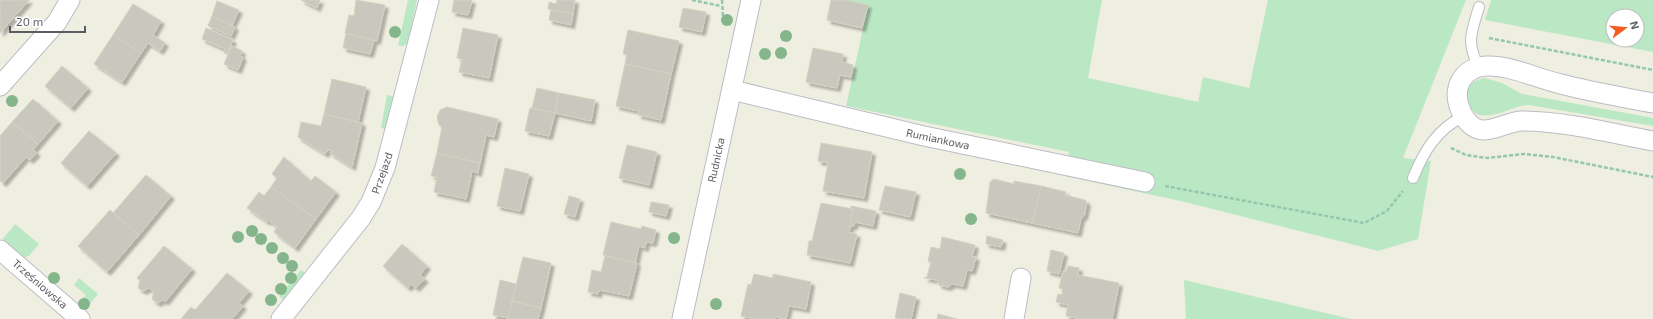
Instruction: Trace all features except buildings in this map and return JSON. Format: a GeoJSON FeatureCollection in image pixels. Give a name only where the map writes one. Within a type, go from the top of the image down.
{"type":"FeatureCollection","features":[{"type":"Feature","properties":{"kind":"street"},"geometry":{"type":"LineString","coordinates":[[0,86],[57,22],[70,0]]}},
{"type":"Feature","properties":{"kind":"street","name":"Przejazd"},"geometry":{"type":"LineString","coordinates":[[280,319],[361,218],[378,187],[385,168],[429,0]]}},
{"type":"Feature","properties":{"kind":"street","name":"Rudnicka"},"geometry":{"type":"LineString","coordinates":[[682,319],[751,0]]}},
{"type":"Feature","properties":{"kind":"street"},"geometry":{"type":"LineString","coordinates":[[1653,103],[1561,84],[1517,71],[1489,66],[1473,70],[1459,82],[1456,95],[1464,116],[1470,125],[1483,130],[1519,121],[1547,122],[1593,129],[1653,141]]}},
{"type":"Feature","properties":{"kind":"street","name":"Rumiankowa"},"geometry":{"type":"LineString","coordinates":[[732,90],[924,136],[1145,182]]}},
{"type":"Feature","properties":{"kind":"street","name":"Trześniowska"},"geometry":{"type":"LineString","coordinates":[[0,250],[80,319]]}},
{"type":"Feature","properties":{"kind":"street"},"geometry":{"type":"LineString","coordinates":[[1014,319],[1021,278]]}},
{"type":"Feature","properties":{"kind":"lane"},"geometry":{"type":"LineString","coordinates":[[1479,7],[1471,35],[1472,52],[1479,68]]}},
{"type":"Feature","properties":{"kind":"lane"},"geometry":{"type":"LineString","coordinates":[[1413,178],[1423,154],[1438,134],[1452,122],[1464,116]]}},
{"type":"Feature","properties":{"kind":"path"},"geometry":{"type":"LineString","coordinates":[[692,0],[721,6]]}},
{"type":"Feature","properties":{"kind":"path"},"geometry":{"type":"LineString","coordinates":[[1471,35],[1653,70]]}},
{"type":"Feature","properties":{"kind":"path"},"geometry":{"type":"LineString","coordinates":[[1438,134],[1451,148],[1466,155],[1487,158],[1524,154],[1552,157],[1653,177]]}},
{"type":"Feature","properties":{"kind":"path"},"geometry":{"type":"LineString","coordinates":[[1145,182],[1364,222],[1387,211],[1413,178]]}},
{"type":"Feature","properties":{"kind":"green space"},"geometry":{"type":"Polygon","coordinates":[[[408,0],[417,0],[408,43],[403,46],[398,46],[408,0]]]}},
{"type":"Feature","properties":{"kind":"green space"},"geometry":{"type":"Polygon","coordinates":[[[845,0],[1102,0],[1088,78],[1198,102],[1203,77],[1249,88],[1268,0],[1466,0],[1403,158],[1431,161],[1418,239],[1378,251],[1185,202],[1065,176],[1069,152],[846,106],[868,6],[845,0]]]}},
{"type":"Feature","properties":{"kind":"green space"},"geometry":{"type":"Polygon","coordinates":[[[1491,0],[1653,0],[1653,52],[1632,48],[1645,48],[1645,8],[1605,8],[1605,43],[1485,20],[1491,0]]]}},
{"type":"Feature","properties":{"kind":"green space"},"geometry":{"type":"Polygon","coordinates":[[[1485,78],[1502,83],[1522,94],[1653,118],[1653,126],[1529,105],[1517,107],[1493,115],[1476,114],[1468,104],[1467,91],[1470,85],[1474,82],[1485,78]]]}},
{"type":"Feature","properties":{"kind":"green space"},"geometry":{"type":"Polygon","coordinates":[[[387,95],[396,97],[388,129],[381,128],[387,95]]]}},
{"type":"Feature","properties":{"kind":"green space"},"geometry":{"type":"Polygon","coordinates":[[[15,224],[39,244],[29,256],[23,258],[2,240],[15,224]]]}},
{"type":"Feature","properties":{"kind":"green space"},"geometry":{"type":"Polygon","coordinates":[[[301,270],[306,274],[285,301],[279,296],[301,270]]]}},
{"type":"Feature","properties":{"kind":"green space"},"geometry":{"type":"Polygon","coordinates":[[[79,278],[98,294],[84,311],[77,305],[86,295],[74,285],[79,278]]]}},
{"type":"Feature","properties":{"kind":"green space"},"geometry":{"type":"Polygon","coordinates":[[[1184,280],[1351,319],[1186,319],[1184,280]]]}}]}
